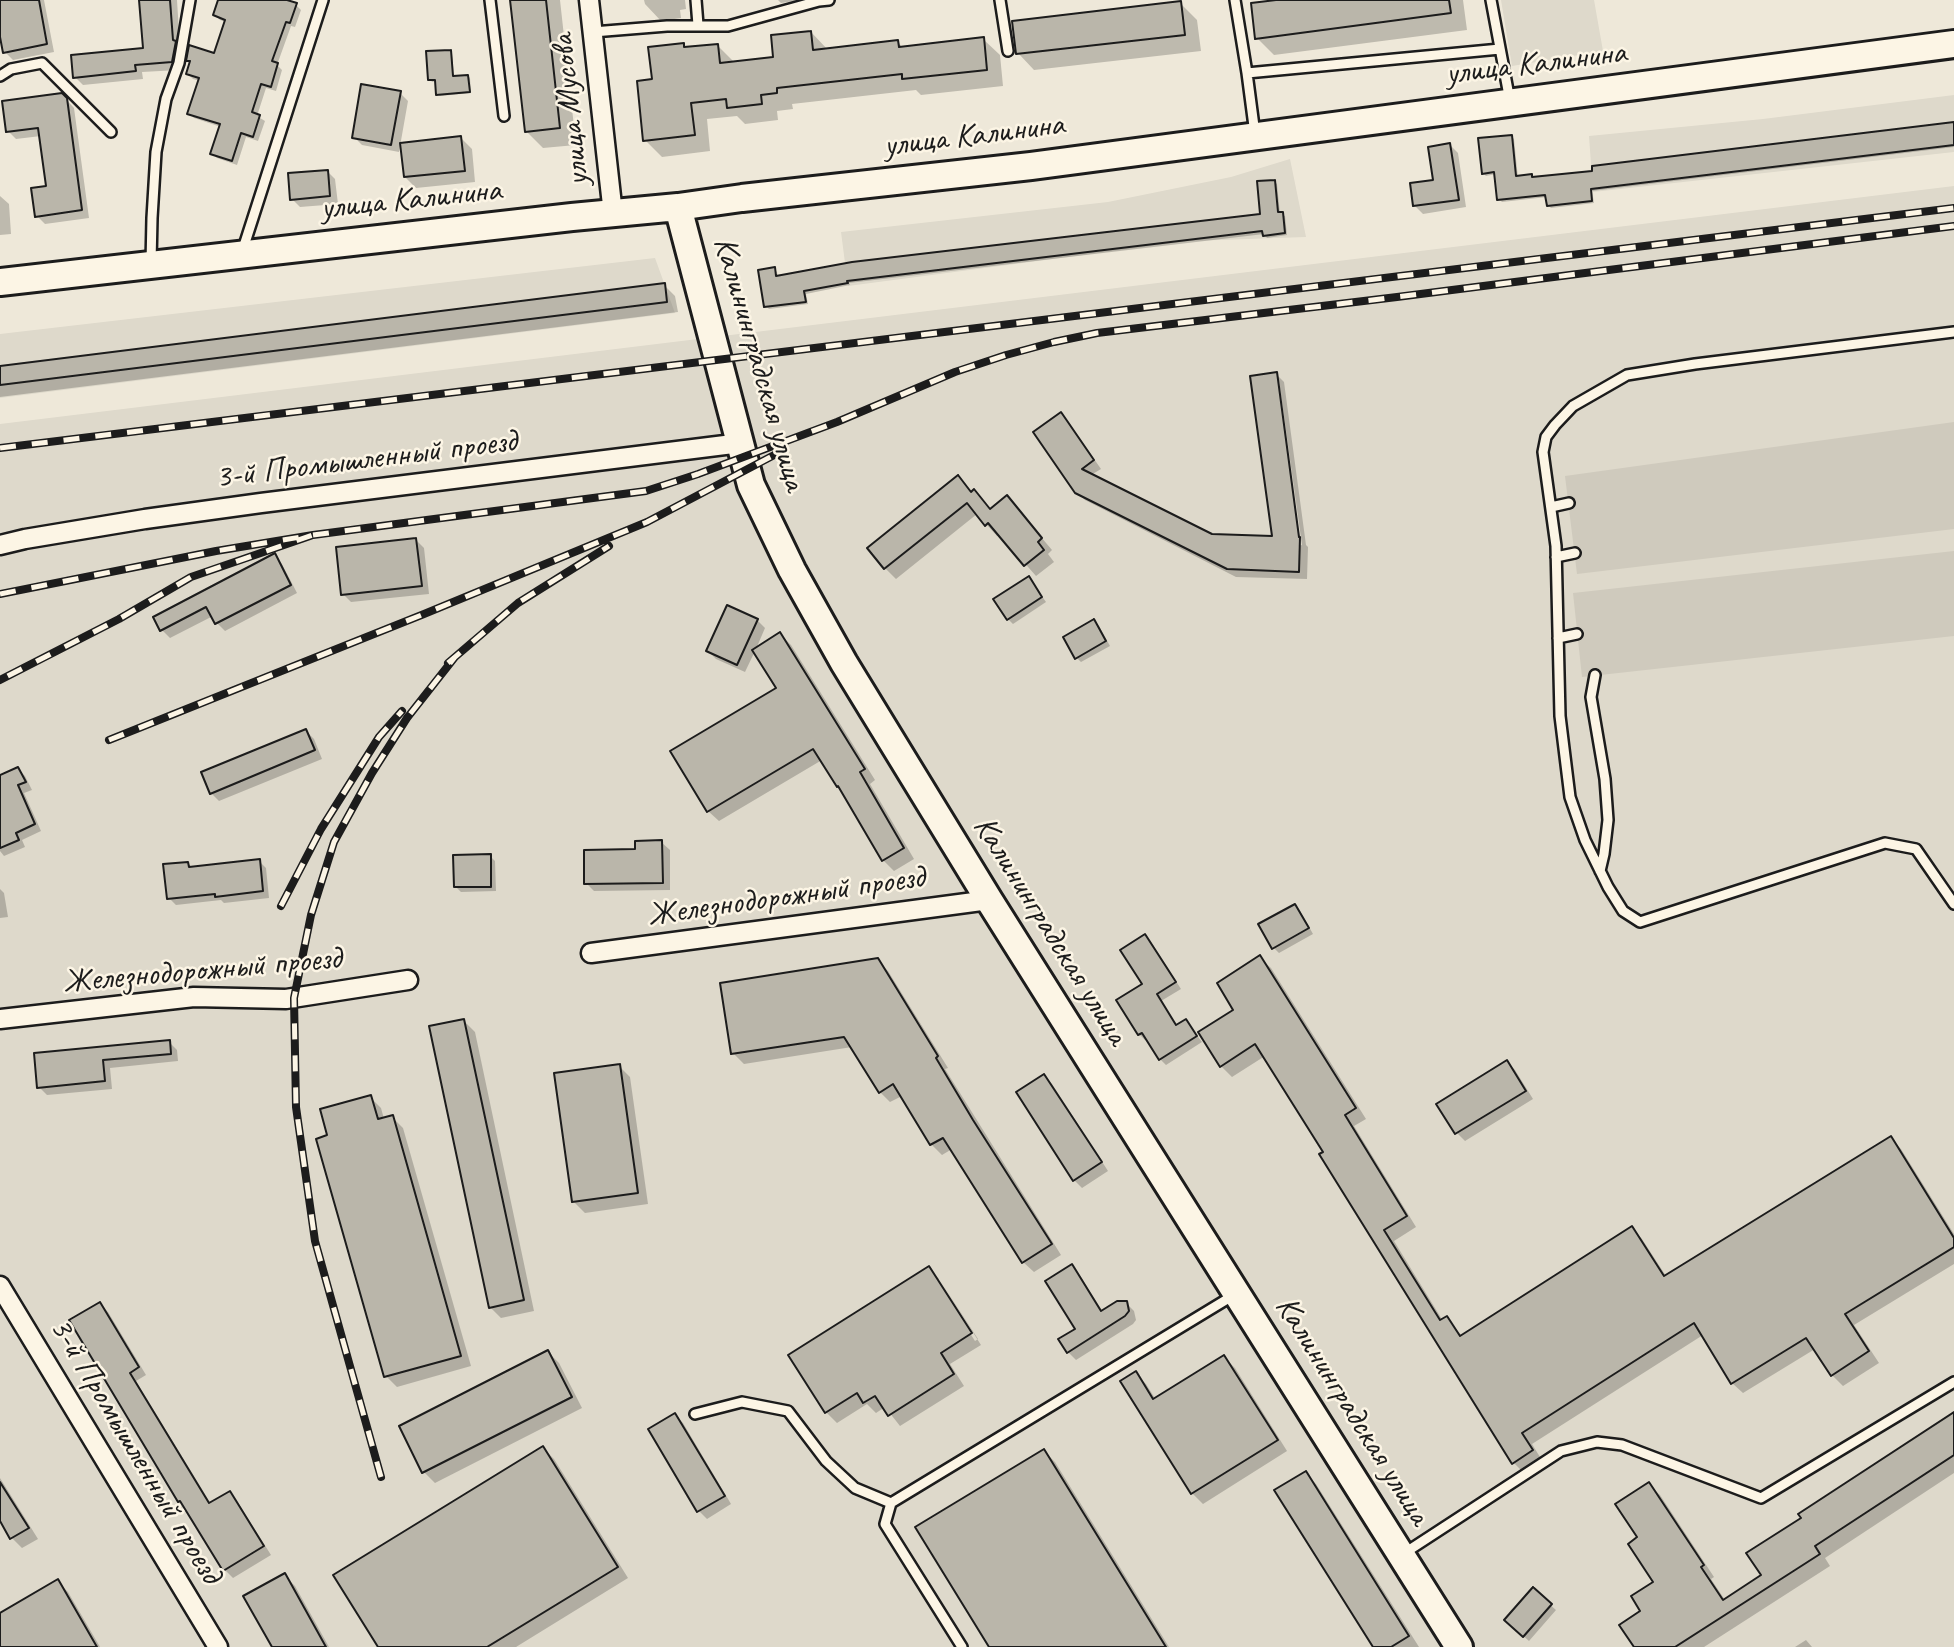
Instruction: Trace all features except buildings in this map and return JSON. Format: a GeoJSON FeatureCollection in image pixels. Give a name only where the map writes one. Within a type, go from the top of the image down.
{"type":"FeatureCollection","features":[{"type":"Feature","properties":{"kind":"main road","name":"улица Калинина"},"geometry":{"type":"LineString","coordinates":[[0,282],[1052,163],[1954,44]]}},
{"type":"Feature","properties":{"kind":"main road","name":"Калининградская улица"},"geometry":{"type":"LineString","coordinates":[[678,207],[751,485],[792,570],[844,663],[989,900],[1459,1647]]}},
{"type":"Feature","properties":{"kind":"street","name":"улица Мусова"},"geometry":{"type":"LineString","coordinates":[[589,0],[613,214]]}},
{"type":"Feature","properties":{"kind":"street","name":"3-й Промышленный проезд"},"geometry":{"type":"LineString","coordinates":[[0,545],[132,521],[261,503],[741,443]]}},
{"type":"Feature","properties":{"kind":"street","name":"Железнодорожный проезд"},"geometry":{"type":"LineString","coordinates":[[591,953],[989,900]]}},
{"type":"Feature","properties":{"kind":"street","name":"Железнодорожный проезд"},"geometry":{"type":"LineString","coordinates":[[0,1018],[194,997],[286,999],[408,980]]}},
{"type":"Feature","properties":{"kind":"street","name":"3-й Промышленный проезд"},"geometry":{"type":"LineString","coordinates":[[0,1286],[218,1647]]}},
{"type":"Feature","properties":{"kind":"lane"},"geometry":{"type":"LineString","coordinates":[[151,265],[156,152],[166,99],[179,63],[190,0]]}},
{"type":"Feature","properties":{"kind":"lane"},"geometry":{"type":"LineString","coordinates":[[242,254],[323,0]]}},
{"type":"Feature","properties":{"kind":"lane"},"geometry":{"type":"LineString","coordinates":[[490,0],[504,116]]}},
{"type":"Feature","properties":{"kind":"lane"},"geometry":{"type":"LineString","coordinates":[[696,0],[698,25]]}},
{"type":"Feature","properties":{"kind":"lane"},"geometry":{"type":"LineString","coordinates":[[593,32],[667,26],[728,26],[829,0]]}},
{"type":"Feature","properties":{"kind":"lane"},"geometry":{"type":"LineString","coordinates":[[1000,0],[1008,51]]}},
{"type":"Feature","properties":{"kind":"lane"},"geometry":{"type":"LineString","coordinates":[[1235,0],[1256,136]]}},
{"type":"Feature","properties":{"kind":"lane"},"geometry":{"type":"LineString","coordinates":[[1491,0],[1510,102]]}},
{"type":"Feature","properties":{"kind":"lane"},"geometry":{"type":"LineString","coordinates":[[1247,73],[1500,49]]}},
{"type":"Feature","properties":{"kind":"lane"},"geometry":{"type":"LineString","coordinates":[[0,76],[11,69],[43,64],[111,132]]}},
{"type":"Feature","properties":{"kind":"lane"},"geometry":{"type":"LineString","coordinates":[[1954,331],[1627,375],[1573,406],[1546,437],[1543,453],[1556,556],[1560,716],[1570,797],[1585,840],[1623,911],[1640,922],[1885,843],[1916,849],[1954,904]]}},
{"type":"Feature","properties":{"kind":"lane"},"geometry":{"type":"LineString","coordinates":[[1551,507],[1569,503]]}},
{"type":"Feature","properties":{"kind":"lane"},"geometry":{"type":"LineString","coordinates":[[1556,556],[1575,554]]}},
{"type":"Feature","properties":{"kind":"lane"},"geometry":{"type":"LineString","coordinates":[[1558,638],[1577,634]]}},
{"type":"Feature","properties":{"kind":"lane"},"geometry":{"type":"LineString","coordinates":[[1595,675],[1591,697],[1605,779],[1608,820],[1600,871]]}},
{"type":"Feature","properties":{"kind":"lane"},"geometry":{"type":"LineString","coordinates":[[962,1647],[885,1524],[891,1503],[1237,1294]]}},
{"type":"Feature","properties":{"kind":"lane"},"geometry":{"type":"LineString","coordinates":[[1401,1555],[1562,1451],[1597,1442],[1622,1445],[1761,1498],[1954,1382]]}},
{"type":"Feature","properties":{"kind":"lane"},"geometry":{"type":"LineString","coordinates":[[695,1415],[742,1402],[789,1411],[826,1461],[855,1488],[891,1503]]}},
{"type":"Feature","properties":{"kind":"shaded area"},"geometry":{"type":"Polygon","coordinates":[[[1501,0],[1594,0],[1603,51],[1512,66],[1501,0]]]}},
{"type":"Feature","properties":{"kind":"shaded area"},"geometry":{"type":"Polygon","coordinates":[[[1954,95],[1954,152],[1593,192],[1589,136],[1763,119],[1954,95]]]}},
{"type":"Feature","properties":{"kind":"shaded area"},"geometry":{"type":"Polygon","coordinates":[[[1290,159],[1306,237],[1190,241],[848,286],[841,232],[1108,202],[1231,177],[1290,159]]]}},
{"type":"Feature","properties":{"kind":"shaded area"},"geometry":{"type":"Polygon","coordinates":[[[1954,186],[1954,1647],[0,1647],[0,424],[1954,186]]]}},
{"type":"Feature","properties":{"kind":"shaded area"},"geometry":{"type":"Polygon","coordinates":[[[655,258],[675,313],[0,398],[0,334],[655,258]]]}},
{"type":"Feature","properties":{"kind":"shaded area"},"geometry":{"type":"Polygon","coordinates":[[[1954,422],[1954,529],[1577,574],[1565,476],[1954,422]]]}},
{"type":"Feature","properties":{"kind":"shaded area"},"geometry":{"type":"Polygon","coordinates":[[[1954,551],[1954,636],[1582,677],[1573,593],[1954,551]]]}},
{"type":"Feature","properties":{"kind":"railway"},"geometry":{"type":"LineString","coordinates":[[0,448],[1954,208]]}},
{"type":"Feature","properties":{"kind":"railway"},"geometry":{"type":"LineString","coordinates":[[313,535],[646,491],[837,422],[955,372],[1006,355],[1097,333],[1954,226]]}},
{"type":"Feature","properties":{"kind":"railway"},"geometry":{"type":"LineString","coordinates":[[109,740],[647,522],[778,453]]}},
{"type":"Feature","properties":{"kind":"railway"},"geometry":{"type":"LineString","coordinates":[[0,594],[216,551],[313,535],[191,577],[119,619],[0,680]]}},
{"type":"Feature","properties":{"kind":"railway"},"geometry":{"type":"LineString","coordinates":[[448,663],[518,603],[609,546]]}},
{"type":"Feature","properties":{"kind":"railway"},"geometry":{"type":"LineString","coordinates":[[381,1477],[315,1241],[296,1107],[294,998],[311,915],[334,842],[372,773],[407,718],[455,657]]}},
{"type":"Feature","properties":{"kind":"railway"},"geometry":{"type":"LineString","coordinates":[[281,906],[321,829],[379,737],[402,711]]}}]}
